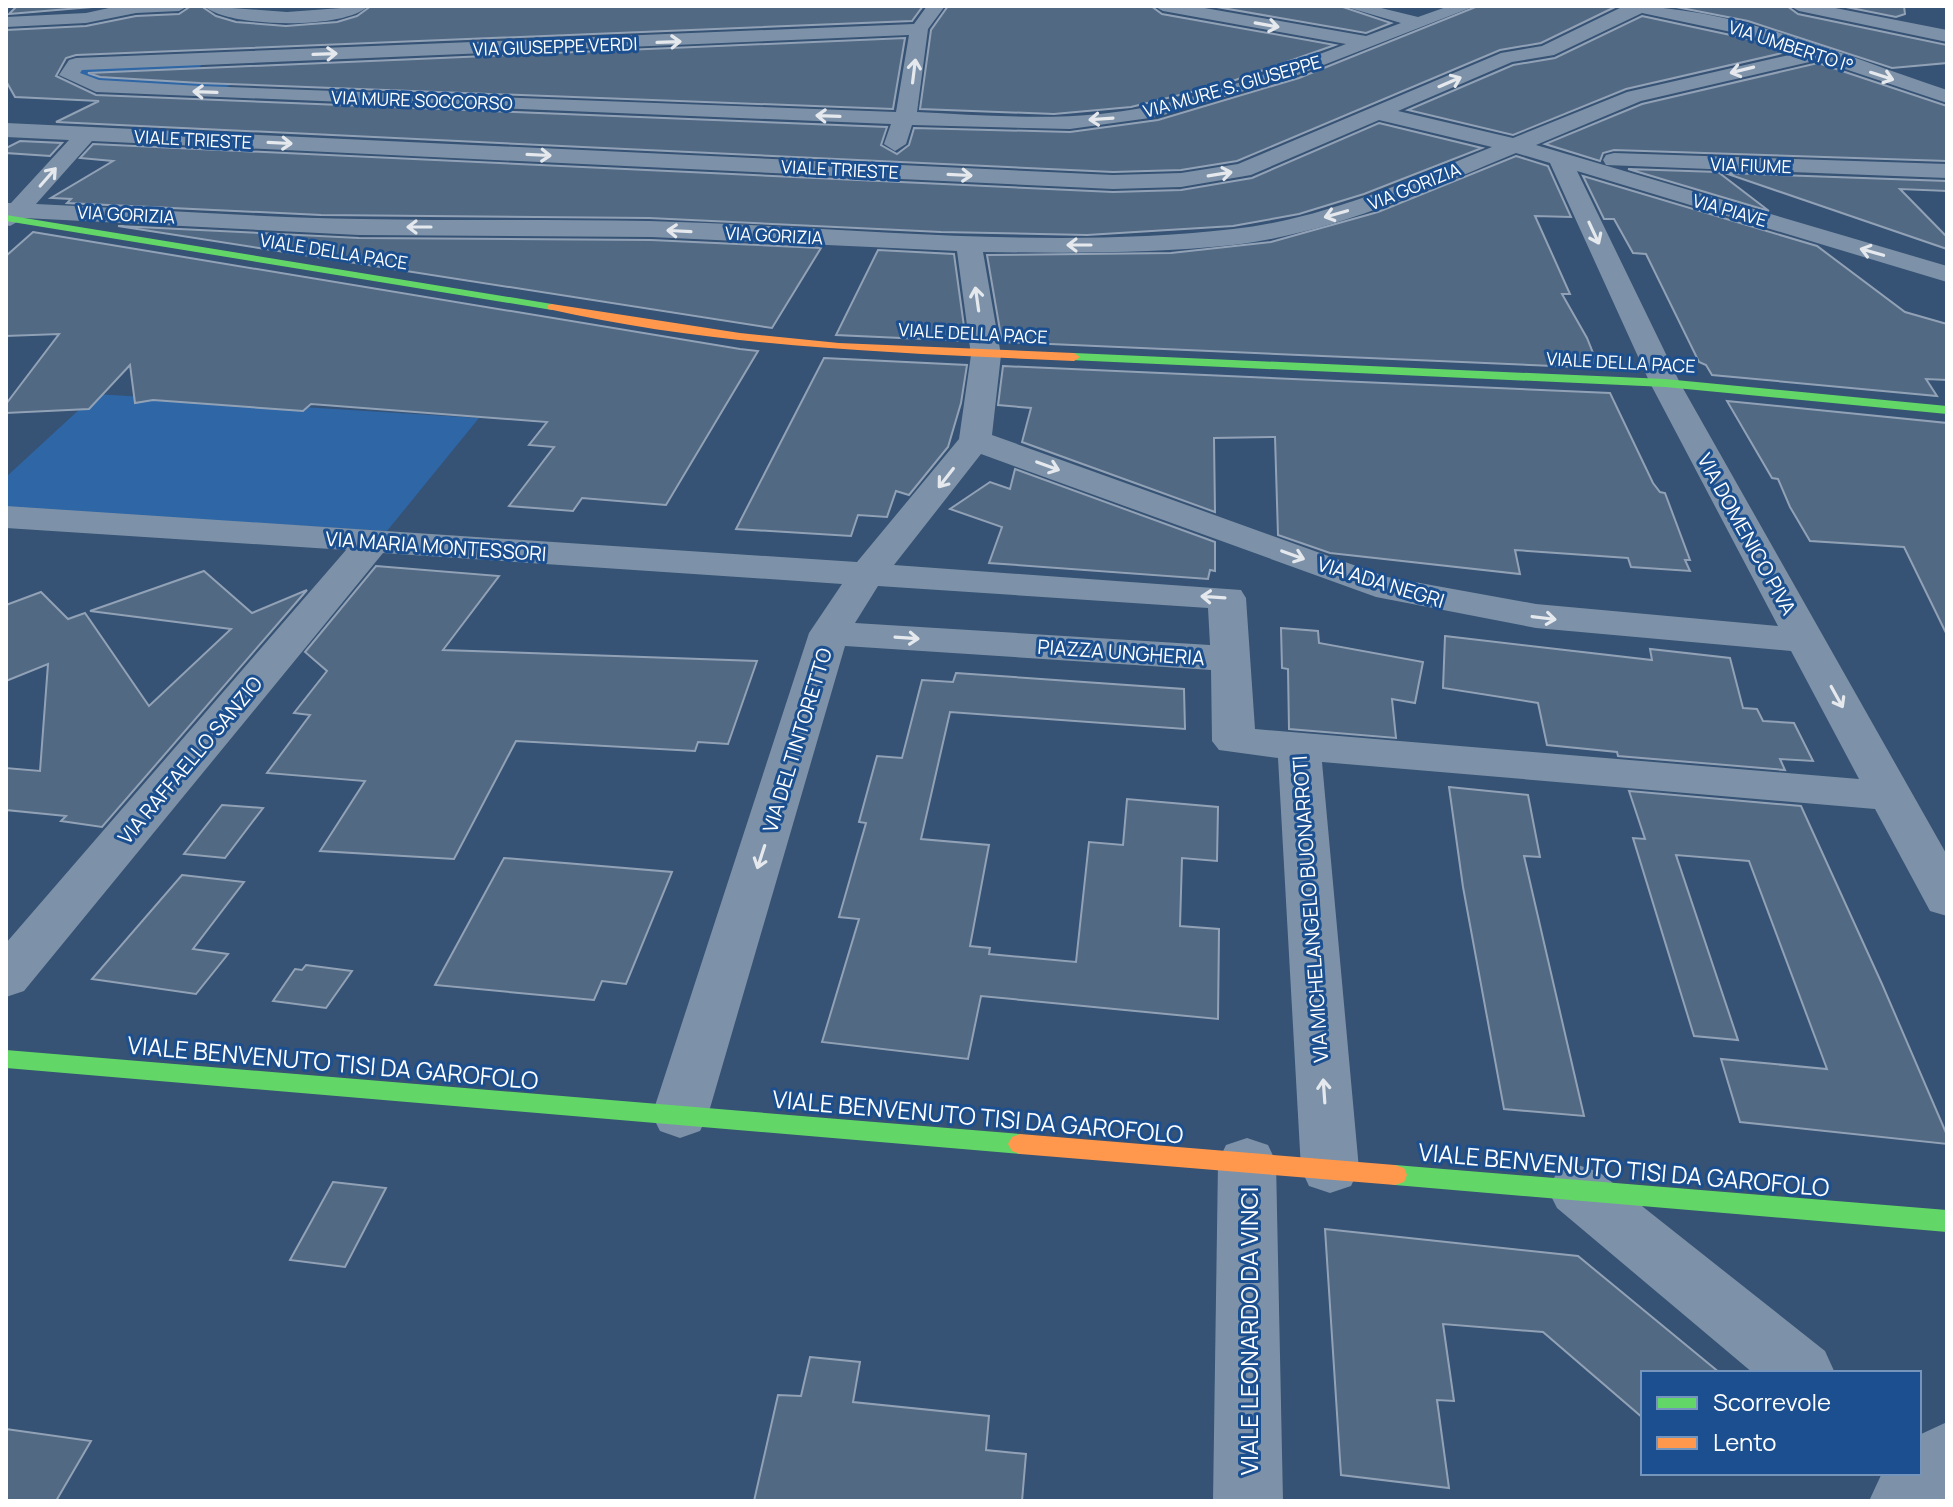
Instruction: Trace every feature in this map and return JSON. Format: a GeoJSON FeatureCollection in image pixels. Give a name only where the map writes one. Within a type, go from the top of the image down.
{"type":"FeatureCollection","features":[{"type":"Feature","properties":{"kind":"street"},"geometry":{"type":"LineString","coordinates":[[129,7],[125,8],[179,6]]}},
{"type":"Feature","properties":{"kind":"street"},"geometry":{"type":"LineString","coordinates":[[213,6],[250,16],[343,14],[359,6]]}},
{"type":"Feature","properties":{"kind":"street"},"geometry":{"type":"LineString","coordinates":[[846,239],[906,119],[919,29],[936,6]]}},
{"type":"Feature","properties":{"kind":"street"},"geometry":{"type":"LineString","coordinates":[[1163,6],[1363,41]]}},
{"type":"Feature","properties":{"kind":"street"},"geometry":{"type":"LineString","coordinates":[[1352,6],[1417,22]]}},
{"type":"Feature","properties":{"kind":"street","name":"VIA MURE S. GIUSEPPE"},"geometry":{"type":"LineString","coordinates":[[906,119],[1027,123],[1111,119],[1183,104],[1338,54],[1363,41],[1466,6]]}},
{"type":"Feature","properties":{"kind":"street"},"geometry":{"type":"LineString","coordinates":[[1729,25],[1748,6]]}},
{"type":"Feature","properties":{"kind":"street"},"geometry":{"type":"LineString","coordinates":[[6,22],[86,27],[129,7]]}},
{"type":"Feature","properties":{"kind":"street","name":"VIA UMBERTO I°"},"geometry":{"type":"LineString","coordinates":[[1637,7],[1755,32],[1947,97]]}},
{"type":"Feature","properties":{"kind":"street","name":"VIALE TRIESTE"},"geometry":{"type":"LineString","coordinates":[[6,130],[41,140],[86,134],[871,190],[1181,180],[1243,170],[1508,57],[1547,51],[1637,7]]}},
{"type":"Feature","properties":{"kind":"street"},"geometry":{"type":"LineString","coordinates":[[1755,32],[1786,11],[1893,25],[1947,36]]}},
{"type":"Feature","properties":{"kind":"street"},"geometry":{"type":"LineString","coordinates":[[1893,25],[1937,13]]}},
{"type":"Feature","properties":{"kind":"street"},"geometry":{"type":"LineString","coordinates":[[191,59],[250,16]]}},
{"type":"Feature","properties":{"kind":"street","name":"VIA GIUSEPPE VERDI"},"geometry":{"type":"LineString","coordinates":[[191,59],[699,41],[826,30],[919,29]]}},
{"type":"Feature","properties":{"kind":"street","name":"VIA MURE SOCCORSO"},"geometry":{"type":"LineString","coordinates":[[191,59],[132,52],[76,64],[69,75],[85,84],[125,88],[906,119]]}},
{"type":"Feature","properties":{"kind":"street","name":"VIA GORIZIA"},"geometry":{"type":"LineString","coordinates":[[9,216],[359,227],[651,229],[969,244],[1108,244],[1234,237],[1290,227],[1373,204],[1634,96],[1818,54]]}},
{"type":"Feature","properties":{"kind":"street","name":"VIA PIAVE"},"geometry":{"type":"LineString","coordinates":[[1378,113],[1513,145],[1558,161],[1947,274]]}},
{"type":"Feature","properties":{"kind":"street"},"geometry":{"type":"LineString","coordinates":[[9,216],[86,134]]}},
{"type":"Feature","properties":{"kind":"street","name":"VIA FIUME"},"geometry":{"type":"LineString","coordinates":[[1558,161],[1947,171]]}},
{"type":"Feature","properties":{"kind":"street","name":"VIA DOMENICO PIVA"},"geometry":{"type":"LineString","coordinates":[[1558,161],[1665,383],[1947,899]]}},
{"type":"Feature","properties":{"kind":"street","name":"VIALE DELLA PACE"},"geometry":{"type":"LineString","coordinates":[[9,216],[740,337],[986,355],[1665,383],[1947,410]]}},
{"type":"Feature","properties":{"kind":"street"},"geometry":{"type":"LineString","coordinates":[[969,244],[986,355],[975,440]]}},
{"type":"Feature","properties":{"kind":"street","name":"VIA DEL TINTORETTO"},"geometry":{"type":"LineString","coordinates":[[680,1115],[829,633],[867,574],[975,440]]}},
{"type":"Feature","properties":{"kind":"street","name":"VIA ADA NEGRI"},"geometry":{"type":"LineString","coordinates":[[975,440],[1376,586],[1444,603],[1545,619],[1805,640]]}},
{"type":"Feature","properties":{"kind":"street","name":"VIA MARIA MONTESSORI"},"geometry":{"type":"LineString","coordinates":[[6,517],[867,574]]}},
{"type":"Feature","properties":{"kind":"street","name":"VIA RAFFAELLO SANZIO"},"geometry":{"type":"LineString","coordinates":[[6,978],[373,542]]}},
{"type":"Feature","properties":{"kind":"street","name":"PIAZZA UNGHERIA"},"geometry":{"type":"LineString","coordinates":[[829,633],[1231,659],[1227,598],[867,574]]}},
{"type":"Feature","properties":{"kind":"street","name":"VIA MICHELANGELO BUONARROTI"},"geometry":{"type":"LineString","coordinates":[[1231,659],[1234,741],[1299,747],[1330,1169]]}},
{"type":"Feature","properties":{"kind":"street"},"geometry":{"type":"LineString","coordinates":[[1299,747],[1891,796]]}},
{"type":"Feature","properties":{"kind":"street","name":"VIALE BENVENUTO TISI DA GAROFOLO"},"geometry":{"type":"LineString","coordinates":[[6,1059],[1947,1221]]}},
{"type":"Feature","properties":{"kind":"street","name":"VIALE LEONARDO DA VINCI"},"geometry":{"type":"LineString","coordinates":[[1247,1162],[1248,1501]]}},
{"type":"Feature","properties":{"kind":"street"},"geometry":{"type":"LineString","coordinates":[[1578,1190],[1800,1371]]}},
{"type":"Feature","properties":{"kind":"shaded area"},"geometry":{"type":"Polygon","coordinates":[[[204,62],[199,68],[259,67],[224,89],[98,83],[78,74],[83,67],[204,62]]]}},
{"type":"Feature","properties":{"kind":"shaded area"},"geometry":{"type":"Polygon","coordinates":[[[96,394],[479,418],[387,531],[6,508],[6,477],[96,394]]]}},
{"type":"Feature","properties":{"kind":"building"},"geometry":{"type":"Polygon","coordinates":[[[17,6],[104,6],[9,14],[17,6]]]}},
{"type":"Feature","properties":{"kind":"building"},"geometry":{"type":"Polygon","coordinates":[[[191,6],[201,6],[216,16],[236,22],[286,26],[337,22],[357,16],[371,6],[923,6],[912,21],[76,55],[66,58],[56,76],[96,95],[887,127],[881,145],[897,154],[909,145],[914,128],[1070,132],[1158,120],[1299,78],[1478,6],[1617,6],[1541,43],[1500,50],[1237,161],[1181,170],[1113,172],[56,122],[99,101],[15,97],[6,81],[6,30],[86,26],[136,16],[179,14],[191,6]]]}},
{"type":"Feature","properties":{"kind":"building"},"geometry":{"type":"Polygon","coordinates":[[[948,6],[1151,6],[1162,14],[1335,45],[1224,84],[1131,107],[1054,114],[920,109],[931,30],[948,6]]]}},
{"type":"Feature","properties":{"kind":"building"},"geometry":{"type":"Polygon","coordinates":[[[1211,6],[1340,6],[1391,23],[1366,33],[1211,6]]]}},
{"type":"Feature","properties":{"kind":"building"},"geometry":{"type":"Polygon","coordinates":[[[1671,6],[1787,6],[1798,14],[1947,45],[1947,63],[1892,68],[1748,21],[1671,6]]]}},
{"type":"Feature","properties":{"kind":"building"},"geometry":{"type":"Polygon","coordinates":[[[1841,6],[1904,6],[1905,14],[1896,17],[1841,6]]]}},
{"type":"Feature","properties":{"kind":"building"},"geometry":{"type":"Polygon","coordinates":[[[1642,16],[1749,39],[1787,52],[1626,89],[1513,135],[1408,110],[1513,65],[1555,58],[1642,16]]]}},
{"type":"Feature","properties":{"kind":"building"},"geometry":{"type":"Polygon","coordinates":[[[905,38],[893,109],[200,83],[100,77],[88,73],[905,38]]]}},
{"type":"Feature","properties":{"kind":"building"},"geometry":{"type":"Polygon","coordinates":[[[1818,63],[1947,106],[1947,161],[1614,150],[1603,153],[1600,161],[1545,144],[1642,104],[1818,63]]]}},
{"type":"Feature","properties":{"kind":"building"},"geometry":{"type":"Polygon","coordinates":[[[1379,123],[1482,148],[1364,194],[1299,214],[1233,226],[1087,235],[941,232],[649,218],[321,215],[67,203],[71,199],[51,198],[113,161],[80,158],[93,144],[1113,192],[1181,190],[1252,178],[1379,123]]]}},
{"type":"Feature","properties":{"kind":"building"},"geometry":{"type":"Polygon","coordinates":[[[20,141],[62,143],[50,156],[6,153],[6,148],[20,141]]]}},
{"type":"Feature","properties":{"kind":"building"},"geometry":{"type":"Polygon","coordinates":[[[1516,156],[1548,166],[1571,217],[1535,216],[1570,294],[1562,294],[1587,338],[1599,368],[1002,342],[987,255],[1171,253],[1271,242],[1378,212],[1516,156]]]}},
{"type":"Feature","properties":{"kind":"building"},"geometry":{"type":"Polygon","coordinates":[[[1628,169],[1718,172],[1769,211],[1628,169]]]}},
{"type":"Feature","properties":{"kind":"building"},"geometry":{"type":"Polygon","coordinates":[[[1725,173],[1947,181],[1947,191],[1900,189],[1947,237],[1947,249],[1725,173]]]}},
{"type":"Feature","properties":{"kind":"building"},"geometry":{"type":"Polygon","coordinates":[[[1583,176],[1817,246],[1905,312],[1947,324],[1947,380],[1926,379],[1937,396],[1712,375],[1706,365],[1699,362],[1646,254],[1633,253],[1614,219],[1604,219],[1583,176]]]}},
{"type":"Feature","properties":{"kind":"building"},"geometry":{"type":"Polygon","coordinates":[[[118,226],[359,238],[651,240],[821,248],[772,328],[118,226]]]}},
{"type":"Feature","properties":{"kind":"building"},"geometry":{"type":"Polygon","coordinates":[[[33,232],[758,351],[666,505],[582,498],[573,511],[509,506],[554,447],[529,445],[547,422],[311,404],[303,411],[153,400],[135,403],[130,365],[89,409],[6,413],[6,404],[59,334],[6,336],[6,256],[33,232]]]}},
{"type":"Feature","properties":{"kind":"building"},"geometry":{"type":"Polygon","coordinates":[[[878,250],[954,254],[966,341],[836,335],[878,250]]]}},
{"type":"Feature","properties":{"kind":"building"},"geometry":{"type":"Polygon","coordinates":[[[824,358],[967,365],[961,403],[948,447],[909,495],[896,491],[887,517],[858,515],[851,536],[736,529],[824,358]]]}},
{"type":"Feature","properties":{"kind":"building"},"geometry":{"type":"Polygon","coordinates":[[[1003,366],[1610,393],[1653,483],[1660,492],[1665,493],[1690,560],[1685,560],[1690,571],[1631,567],[1628,558],[1515,550],[1520,574],[1330,553],[1278,535],[1275,437],[1214,438],[1215,512],[1022,442],[1031,408],[998,405],[1003,366]]]}},
{"type":"Feature","properties":{"kind":"building"},"geometry":{"type":"Polygon","coordinates":[[[1727,401],[1947,423],[1947,635],[1904,547],[1810,541],[1778,479],[1772,478],[1727,401]]]}},
{"type":"Feature","properties":{"kind":"building"},"geometry":{"type":"Polygon","coordinates":[[[1015,469],[1215,542],[1215,571],[1210,570],[1208,579],[989,563],[1002,527],[950,509],[990,482],[1010,489],[1015,469]]]}},
{"type":"Feature","properties":{"kind":"building"},"geometry":{"type":"Polygon","coordinates":[[[376,566],[499,576],[443,650],[757,661],[728,744],[698,742],[695,751],[516,741],[454,859],[320,851],[365,781],[267,773],[310,715],[294,713],[327,671],[305,652],[376,566]]]}},
{"type":"Feature","properties":{"kind":"building"},"geometry":{"type":"Polygon","coordinates":[[[204,571],[252,613],[307,590],[102,827],[61,821],[66,816],[6,810],[6,768],[40,771],[48,664],[6,681],[6,605],[41,592],[68,619],[85,613],[149,706],[231,629],[90,611],[204,571]]]}},
{"type":"Feature","properties":{"kind":"building"},"geometry":{"type":"Polygon","coordinates":[[[1281,628],[1318,631],[1319,643],[1423,662],[1415,703],[1392,699],[1396,738],[1289,729],[1288,669],[1282,668],[1281,628]]]}},
{"type":"Feature","properties":{"kind":"building"},"geometry":{"type":"Polygon","coordinates":[[[1445,636],[1652,660],[1650,649],[1730,658],[1743,708],[1757,709],[1763,721],[1794,723],[1813,761],[1780,759],[1785,770],[1618,756],[1617,752],[1547,745],[1538,703],[1443,688],[1445,636]]]}},
{"type":"Feature","properties":{"kind":"building"},"geometry":{"type":"Polygon","coordinates":[[[956,673],[1184,689],[1185,729],[950,712],[921,839],[989,845],[970,946],[990,948],[989,954],[1076,962],[1089,842],[1123,845],[1127,799],[1218,807],[1217,861],[1182,858],[1180,926],[1219,929],[1218,1019],[981,996],[968,1059],[822,1042],[859,919],[839,917],[866,823],[859,822],[877,756],[902,758],[922,680],[953,682],[956,673]]]}},
{"type":"Feature","properties":{"kind":"building"},"geometry":{"type":"Polygon","coordinates":[[[1449,787],[1528,795],[1540,857],[1524,856],[1584,1116],[1504,1109],[1463,887],[1449,787]]]}},
{"type":"Feature","properties":{"kind":"building"},"geometry":{"type":"Polygon","coordinates":[[[1629,791],[1801,806],[1882,984],[1947,1135],[1947,1144],[1740,1122],[1721,1059],[1827,1069],[1749,861],[1676,855],[1738,1040],[1694,1036],[1633,838],[1645,839],[1629,791]]]}},
{"type":"Feature","properties":{"kind":"building"},"geometry":{"type":"Polygon","coordinates":[[[222,805],[263,808],[225,858],[184,854],[222,805]]]}},
{"type":"Feature","properties":{"kind":"building"},"geometry":{"type":"Polygon","coordinates":[[[504,858],[672,872],[626,984],[602,981],[594,1000],[435,985],[504,858]]]}},
{"type":"Feature","properties":{"kind":"building"},"geometry":{"type":"Polygon","coordinates":[[[182,875],[244,882],[193,949],[228,954],[196,994],[92,979],[182,875]]]}},
{"type":"Feature","properties":{"kind":"building"},"geometry":{"type":"Polygon","coordinates":[[[306,965],[352,971],[326,1008],[273,1001],[295,969],[302,970],[306,965]]]}},
{"type":"Feature","properties":{"kind":"building"},"geometry":{"type":"Polygon","coordinates":[[[333,1182],[386,1188],[345,1267],[290,1260],[333,1182]]]}},
{"type":"Feature","properties":{"kind":"building"},"geometry":{"type":"Polygon","coordinates":[[[1325,1229],[1578,1256],[1718,1371],[1641,1371],[1641,1416],[1543,1332],[1443,1324],[1454,1401],[1437,1400],[1449,1488],[1341,1475],[1325,1229]]]}},
{"type":"Feature","properties":{"kind":"building"},"geometry":{"type":"Polygon","coordinates":[[[810,1357],[860,1362],[853,1402],[989,1416],[986,1450],[1026,1454],[1022,1501],[754,1501],[778,1395],[801,1396],[810,1357]]]}},
{"type":"Feature","properties":{"kind":"building"},"geometry":{"type":"Polygon","coordinates":[[[6,1429],[91,1441],[56,1501],[6,1501],[6,1429]]]}},
{"type":"Feature","properties":{"kind":"traffic: fast"},"geometry":{"type":"LineString","coordinates":[[6,218],[552,307]]}},
{"type":"Feature","properties":{"kind":"traffic: fast"},"geometry":{"type":"LineString","coordinates":[[1074,357],[1665,383],[1947,410]]}},
{"type":"Feature","properties":{"kind":"traffic: fast"},"geometry":{"type":"LineString","coordinates":[[6,1059],[1020,1144]]}},
{"type":"Feature","properties":{"kind":"traffic: fast"},"geometry":{"type":"LineString","coordinates":[[1395,1175],[1947,1221]]}},
{"type":"Feature","properties":{"kind":"traffic: slow"},"geometry":{"type":"LineString","coordinates":[[552,307],[740,337],[839,347],[1074,357]]}},
{"type":"Feature","properties":{"kind":"traffic: slow"},"geometry":{"type":"LineString","coordinates":[[1020,1144],[1395,1175]]}}]}
